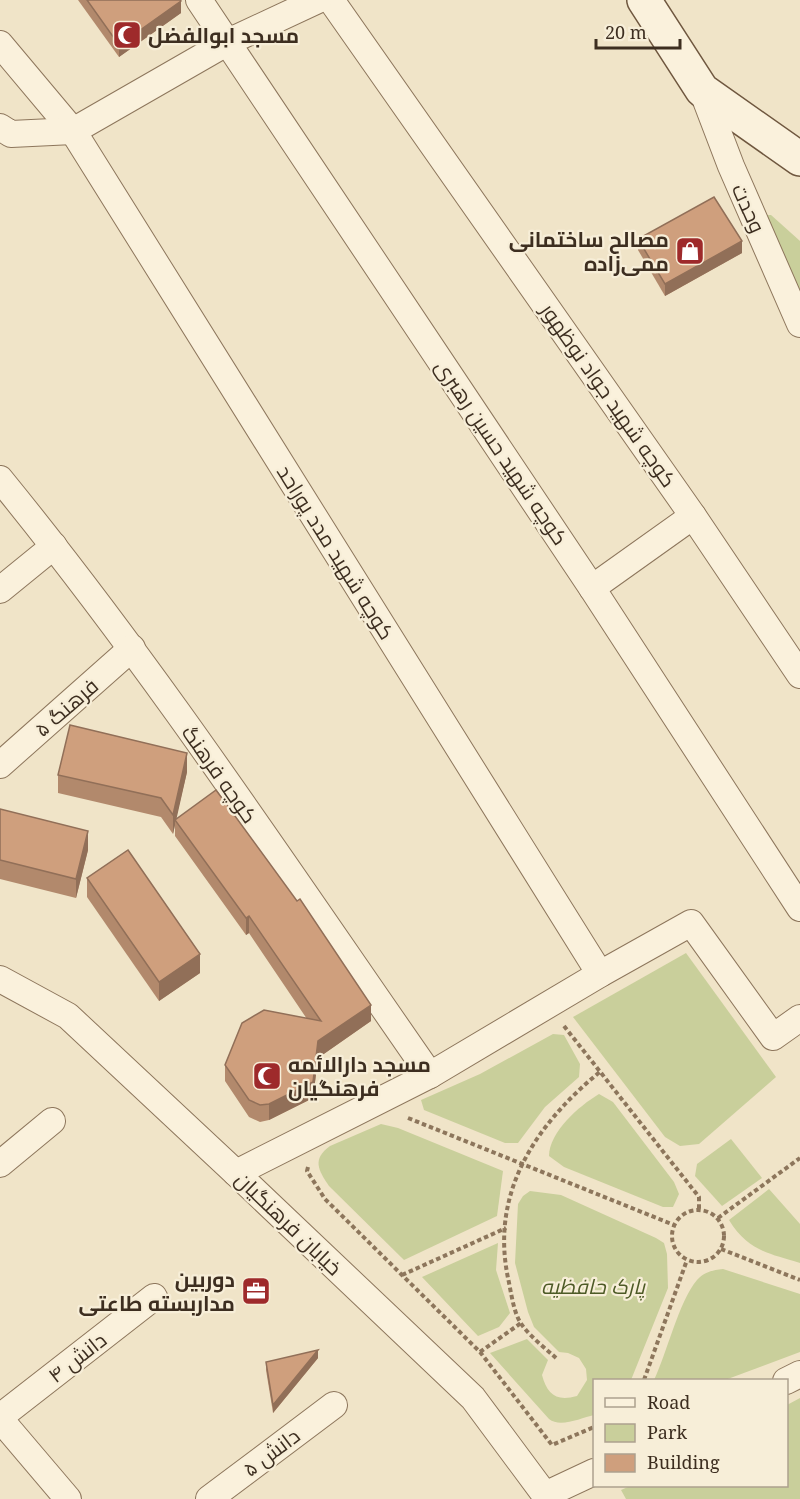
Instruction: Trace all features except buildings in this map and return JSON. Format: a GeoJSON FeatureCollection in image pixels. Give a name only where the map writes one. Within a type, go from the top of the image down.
{"type":"FeatureCollection","features":[{"type":"Feature","properties":{"kind":"street","name":"کوچه شهید حسین رهبری"},"geometry":{"type":"LineString","coordinates":[[199,0],[592,588],[800,908]]}},
{"type":"Feature","properties":{"kind":"street"},"geometry":{"type":"LineString","coordinates":[[0,127],[11,134],[73,131],[228,42],[318,0]]}},
{"type":"Feature","properties":{"kind":"street","name":"کوچه شهید جواد نوظهور"},"geometry":{"type":"LineString","coordinates":[[332,0],[693,516],[792,644],[800,675]]}},
{"type":"Feature","properties":{"kind":"street"},"geometry":{"type":"LineString","coordinates":[[645,0],[702,90],[800,159]]}},
{"type":"Feature","properties":{"kind":"street","name":"کوچه شهید مدد پوراحد"},"geometry":{"type":"LineString","coordinates":[[0,44],[73,131],[600,974]]}},
{"type":"Feature","properties":{"kind":"street","name":"وحدت"},"geometry":{"type":"LineString","coordinates":[[702,90],[731,166],[800,324]]}},
{"type":"Feature","properties":{"kind":"street","name":"کوچه فرهنگ"},"geometry":{"type":"LineString","coordinates":[[0,479],[132,648],[430,1075]]}},
{"type":"Feature","properties":{"kind":"street"},"geometry":{"type":"LineString","coordinates":[[592,588],[693,516]]}},
{"type":"Feature","properties":{"kind":"street"},"geometry":{"type":"LineString","coordinates":[[0,590],[54,546]]}},
{"type":"Feature","properties":{"kind":"street","name":"فرهنگ ۵"},"geometry":{"type":"LineString","coordinates":[[0,765],[132,648]]}},
{"type":"Feature","properties":{"kind":"street"},"geometry":{"type":"LineString","coordinates":[[236,1173],[430,1075],[691,923],[773,1037],[800,1018]]}},
{"type":"Feature","properties":{"kind":"street","name":"خیابان فرهنگیان"},"geometry":{"type":"LineString","coordinates":[[0,979],[68,1016],[236,1173],[473,1398],[546,1497]]}},
{"type":"Feature","properties":{"kind":"street"},"geometry":{"type":"LineString","coordinates":[[0,1164],[52,1121]]}},
{"type":"Feature","properties":{"kind":"street","name":"دانش ۴"},"geometry":{"type":"LineString","coordinates":[[0,1418],[154,1296]]}},
{"type":"Feature","properties":{"kind":"street","name":"دانش ۵"},"geometry":{"type":"LineString","coordinates":[[209,1499],[334,1405]]}},
{"type":"Feature","properties":{"kind":"street"},"geometry":{"type":"LineString","coordinates":[[0,1418],[68,1499]]}},
{"type":"Feature","properties":{"kind":"street"},"geometry":{"type":"LineString","coordinates":[[546,1497],[593,1473]]}},
{"type":"Feature","properties":{"kind":"path"},"geometry":{"type":"LineString","coordinates":[[557,1028],[565,1026],[601,1071],[699,1197],[699,1209]]}},
{"type":"Feature","properties":{"kind":"path"},"geometry":{"type":"LineString","coordinates":[[556,1358],[521,1323],[515,1307],[504,1260],[509,1204],[521,1164],[532,1144],[554,1114],[601,1071]]}},
{"type":"Feature","properties":{"kind":"path"},"geometry":{"type":"LineString","coordinates":[[400,1114],[674,1226]]}},
{"type":"Feature","properties":{"kind":"path"},"geometry":{"type":"LineString","coordinates":[[718,1218],[800,1158]]}},
{"type":"Feature","properties":{"kind":"path"},"geometry":{"type":"LineString","coordinates":[[309,1162],[307,1171],[325,1199],[480,1352],[552,1445],[593,1427]]}},
{"type":"Feature","properties":{"kind":"path"},"geometry":{"type":"LineString","coordinates":[[699,1209],[718,1218],[725,1233],[717,1255],[702,1262],[687,1260],[680,1255],[672,1241],[674,1226],[684,1214],[699,1209]]}},
{"type":"Feature","properties":{"kind":"path"},"geometry":{"type":"LineString","coordinates":[[402,1275],[506,1228]]}},
{"type":"Feature","properties":{"kind":"path"},"geometry":{"type":"LineString","coordinates":[[721,1249],[800,1280]]}},
{"type":"Feature","properties":{"kind":"path"},"geometry":{"type":"LineString","coordinates":[[644,1379],[687,1260]]}},
{"type":"Feature","properties":{"kind":"path"},"geometry":{"type":"LineString","coordinates":[[480,1352],[521,1323]]}},
{"type":"Feature","properties":{"kind":"green space"},"geometry":{"type":"Polygon","coordinates":[[[768,215],[771,215],[800,241],[800,294],[766,219],[768,215]]]}},
{"type":"Feature","properties":{"kind":"green space"},"geometry":{"type":"Polygon","coordinates":[[[686,953],[776,1077],[699,1144],[680,1146],[665,1137],[573,1017],[686,953]]]}},
{"type":"Feature","properties":{"kind":"green space"},"geometry":{"type":"Polygon","coordinates":[[[553,1034],[564,1035],[580,1064],[579,1077],[545,1107],[518,1143],[505,1143],[424,1110],[421,1100],[480,1074],[553,1034]]]}},
{"type":"Feature","properties":{"kind":"green space"},"geometry":{"type":"Polygon","coordinates":[[[599,1094],[613,1102],[674,1182],[679,1194],[673,1207],[663,1207],[564,1167],[549,1156],[554,1138],[566,1120],[599,1094]]]}},
{"type":"Feature","properties":{"kind":"green space"},"geometry":{"type":"Polygon","coordinates":[[[381,1124],[398,1128],[503,1171],[497,1216],[404,1260],[329,1186],[319,1165],[321,1155],[330,1146],[381,1124]]]}},
{"type":"Feature","properties":{"kind":"green space"},"geometry":{"type":"Polygon","coordinates":[[[731,1139],[762,1178],[722,1206],[695,1176],[697,1164],[731,1139]]]}},
{"type":"Feature","properties":{"kind":"green space"},"geometry":{"type":"Polygon","coordinates":[[[769,1189],[800,1224],[800,1263],[751,1245],[729,1220],[769,1189]]]}},
{"type":"Feature","properties":{"kind":"green space","name":"پارک حافظیه"},"geometry":{"type":"Polygon","coordinates":[[[530,1191],[561,1195],[656,1238],[664,1243],[667,1254],[668,1288],[631,1379],[593,1379],[593,1415],[571,1422],[559,1423],[549,1419],[490,1353],[527,1339],[548,1360],[542,1375],[550,1392],[558,1397],[577,1396],[587,1380],[586,1369],[579,1358],[559,1352],[534,1327],[528,1312],[515,1263],[518,1204],[530,1191]]]}},
{"type":"Feature","properties":{"kind":"green space","name":"پارک حافظیه"},"geometry":{"type":"Polygon","coordinates":[[[498,1243],[496,1270],[510,1313],[499,1327],[478,1336],[422,1277],[498,1243]]]}},
{"type":"Feature","properties":{"kind":"green space","name":"پارک حافظیه"},"geometry":{"type":"Polygon","coordinates":[[[723,1269],[800,1294],[800,1352],[728,1379],[654,1379],[691,1289],[697,1280],[712,1271],[723,1269]]]}},
{"type":"Feature","properties":{"kind":"green space"},"geometry":{"type":"Polygon","coordinates":[[[800,1398],[800,1499],[626,1499],[621,1490],[628,1487],[788,1487],[788,1404],[800,1398]]]}},
{"type":"Feature","properties":{"kind":"place","name":"مسجد ابوالفضل"},"geometry":{"type":"Point","coordinates":[127,35]}},
{"type":"Feature","properties":{"kind":"place","name":"مصالح ساختمانی ممی‌زاده"},"geometry":{"type":"Point","coordinates":[690,251]}},
{"type":"Feature","properties":{"kind":"place","name":"مسجد دارالائمه فرهنگیان"},"geometry":{"type":"Point","coordinates":[267,1076]}},
{"type":"Feature","properties":{"kind":"place","name":"دوربین مداربسته طاعتی"},"geometry":{"type":"Point","coordinates":[256,1291]}}]}
